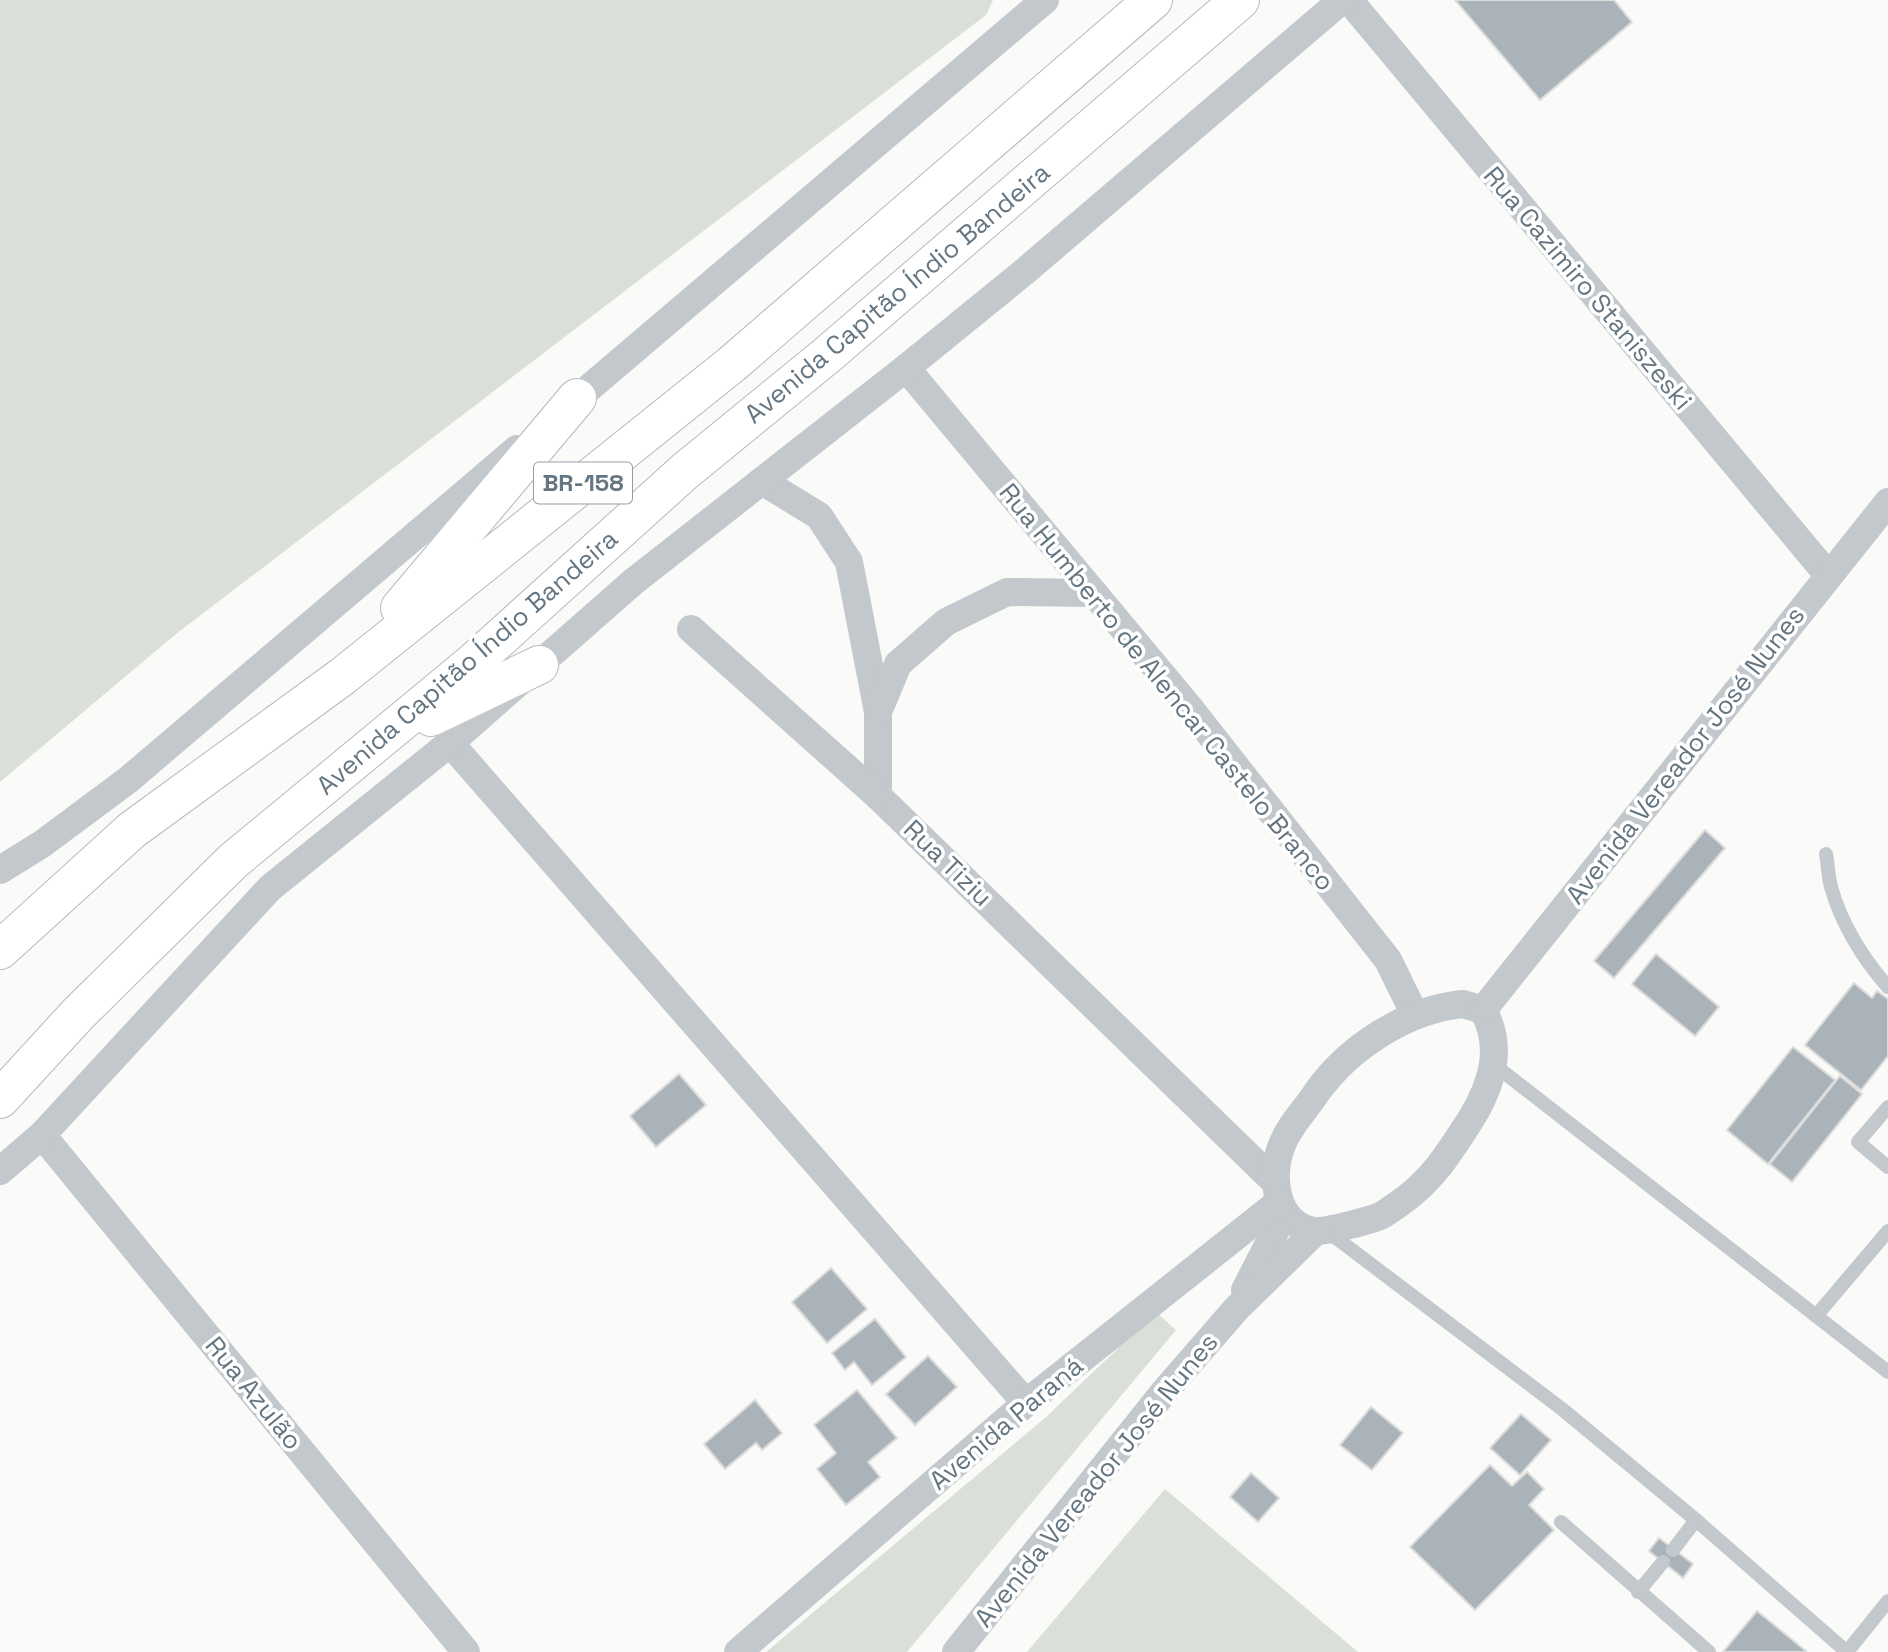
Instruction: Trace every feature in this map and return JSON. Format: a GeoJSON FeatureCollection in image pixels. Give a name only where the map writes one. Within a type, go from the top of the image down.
{"type":"FeatureCollection","features":[{"type":"Feature","properties":{"kind":"main road","name":"Avenida Capitão Índio Bandeira"},"geometry":{"type":"LineString","coordinates":[[0,950],[132,830],[343,676],[732,364],[1153,0]]}},
{"type":"Feature","properties":{"kind":"main road","name":"Avenida Capitão Índio Bandeira"},"geometry":{"type":"LineString","coordinates":[[0,1099],[78,1014],[233,861],[469,666],[684,472],[826,356],[1240,0]]}},
{"type":"Feature","properties":{"kind":"main road"},"geometry":{"type":"LineString","coordinates":[[343,676],[577,398]]}},
{"type":"Feature","properties":{"kind":"main road"},"geometry":{"type":"LineString","coordinates":[[379,742],[539,665]]}},
{"type":"Feature","properties":{"kind":"street"},"geometry":{"type":"LineString","coordinates":[[0,870],[42,844],[128,780],[1045,0]]}},
{"type":"Feature","properties":{"kind":"street"},"geometry":{"type":"LineString","coordinates":[[0,1171],[42,1135],[270,888],[450,743],[633,582],[1024,272],[1342,0]]}},
{"type":"Feature","properties":{"kind":"street","name":"Rua Cazimiro Staniszeski"},"geometry":{"type":"LineString","coordinates":[[1349,0],[1828,575]]}},
{"type":"Feature","properties":{"kind":"street","name":"Rua Humberto de Alencar Castelo Branco"},"geometry":{"type":"LineString","coordinates":[[906,368],[1188,706],[1388,960],[1415,1015]]}},
{"type":"Feature","properties":{"kind":"street"},"geometry":{"type":"LineString","coordinates":[[762,481],[819,516],[849,562],[878,712],[878,796]]}},
{"type":"Feature","properties":{"kind":"street","name":"Avenida Vereador José Nunes"},"geometry":{"type":"LineString","coordinates":[[1237,1308],[1279,1198],[1283,1142],[1324,1083],[1353,1055],[1390,1027],[1415,1015],[1440,1006],[1463,1004],[1483,1010],[1888,502]]}},
{"type":"Feature","properties":{"kind":"street"},"geometry":{"type":"LineString","coordinates":[[878,712],[898,664],[946,622],[1007,592],[1094,593]]}},
{"type":"Feature","properties":{"kind":"street","name":"Rua Tiziu"},"geometry":{"type":"LineString","coordinates":[[691,629],[878,796],[1279,1198],[1303,1227],[1321,1231]]}},
{"type":"Feature","properties":{"kind":"street"},"geometry":{"type":"LineString","coordinates":[[450,743],[1027,1403]]}},
{"type":"Feature","properties":{"kind":"street"},"geometry":{"type":"LineString","coordinates":[[1321,1231],[1382,1215],[1415,1192],[1440,1167],[1486,1095],[1496,1049],[1492,1025],[1483,1010]]}},
{"type":"Feature","properties":{"kind":"street","name":"Rua Azulão"},"geometry":{"type":"LineString","coordinates":[[42,1135],[466,1652]]}},
{"type":"Feature","properties":{"kind":"street","name":"Avenida Paraná"},"geometry":{"type":"LineString","coordinates":[[738,1652],[1027,1403],[1279,1198]]}},
{"type":"Feature","properties":{"kind":"street","name":"Avenida Vereador José Nunes"},"geometry":{"type":"LineString","coordinates":[[956,1652],[1164,1392],[1237,1308],[1321,1231]]}},
{"type":"Feature","properties":{"kind":"lane"},"geometry":{"type":"LineString","coordinates":[[1826,853],[1830,885],[1842,915],[1869,965],[1888,987]]}},
{"type":"Feature","properties":{"kind":"lane"},"geometry":{"type":"LineString","coordinates":[[1492,1063],[1888,1372]]}},
{"type":"Feature","properties":{"kind":"lane"},"geometry":{"type":"LineString","coordinates":[[1888,1107],[1858,1142],[1888,1167]]}},
{"type":"Feature","properties":{"kind":"lane"},"geometry":{"type":"LineString","coordinates":[[1321,1231],[1562,1409],[1696,1520],[1847,1652],[1888,1601]]}},
{"type":"Feature","properties":{"kind":"lane"},"geometry":{"type":"LineString","coordinates":[[1816,1316],[1888,1231]]}},
{"type":"Feature","properties":{"kind":"lane"},"geometry":{"type":"LineString","coordinates":[[1673,1549],[1696,1520]]}},
{"type":"Feature","properties":{"kind":"lane"},"geometry":{"type":"LineString","coordinates":[[1561,1522],[1709,1652]]}},
{"type":"Feature","properties":{"kind":"lane"},"geometry":{"type":"LineString","coordinates":[[1638,1592],[1663,1562]]}},
{"type":"Feature","properties":{"kind":"shaded area"},"geometry":{"type":"Polygon","coordinates":[[[0,0],[993,0],[986,15],[176,634],[0,782],[0,0]]]}},
{"type":"Feature","properties":{"kind":"shaded area"},"geometry":{"type":"Polygon","coordinates":[[[1156,1312],[1176,1330],[907,1652],[766,1652],[1045,1418],[1156,1312]]]}},
{"type":"Feature","properties":{"kind":"shaded area"},"geometry":{"type":"Polygon","coordinates":[[[1165,1489],[1358,1652],[1027,1652],[1165,1489]]]}},
{"type":"Feature","properties":{"kind":"building"},"geometry":{"type":"Polygon","coordinates":[[[1455,0],[1614,0],[1632,22],[1540,100],[1455,0]]]}},
{"type":"Feature","properties":{"kind":"building"},"geometry":{"type":"Polygon","coordinates":[[[1705,830],[1725,848],[1614,978],[1594,961],[1705,830]]]}},
{"type":"Feature","properties":{"kind":"building"},"geometry":{"type":"Polygon","coordinates":[[[1656,954],[1719,1007],[1695,1036],[1632,984],[1656,954]]]}},
{"type":"Feature","properties":{"kind":"building"},"geometry":{"type":"Polygon","coordinates":[[[1854,983],[1872,998],[1877,991],[1888,999],[1888,1056],[1861,1090],[1805,1045],[1854,983]]]}},
{"type":"Feature","properties":{"kind":"building"},"geometry":{"type":"Polygon","coordinates":[[[1793,1047],[1835,1080],[1768,1164],[1727,1130],[1793,1047]]]}},
{"type":"Feature","properties":{"kind":"building"},"geometry":{"type":"Polygon","coordinates":[[[679,1074],[706,1105],[656,1147],[630,1116],[679,1074]]]}},
{"type":"Feature","properties":{"kind":"building"},"geometry":{"type":"Polygon","coordinates":[[[1840,1076],[1862,1094],[1792,1182],[1770,1164],[1840,1076]]]}},
{"type":"Feature","properties":{"kind":"building"},"geometry":{"type":"Polygon","coordinates":[[[831,1268],[867,1309],[827,1343],[792,1302],[831,1268]]]}},
{"type":"Feature","properties":{"kind":"building"},"geometry":{"type":"Polygon","coordinates":[[[875,1319],[906,1357],[872,1385],[854,1362],[845,1370],[832,1353],[875,1319]]]}},
{"type":"Feature","properties":{"kind":"building"},"geometry":{"type":"Polygon","coordinates":[[[928,1356],[957,1387],[915,1425],[886,1394],[928,1356]]]}},
{"type":"Feature","properties":{"kind":"building"},"geometry":{"type":"Polygon","coordinates":[[[857,1390],[897,1438],[868,1462],[880,1477],[846,1505],[817,1469],[836,1453],[814,1425],[857,1390]]]}},
{"type":"Feature","properties":{"kind":"building"},"geometry":{"type":"Polygon","coordinates":[[[755,1400],[782,1433],[762,1450],[756,1443],[725,1469],[704,1444],[755,1400]]]}},
{"type":"Feature","properties":{"kind":"building"},"geometry":{"type":"Polygon","coordinates":[[[1371,1407],[1403,1433],[1372,1470],[1340,1445],[1371,1407]]]}},
{"type":"Feature","properties":{"kind":"building"},"geometry":{"type":"Polygon","coordinates":[[[1521,1414],[1551,1440],[1520,1475],[1490,1448],[1521,1414]]]}},
{"type":"Feature","properties":{"kind":"building"},"geometry":{"type":"Polygon","coordinates":[[[1490,1465],[1512,1486],[1527,1472],[1544,1489],[1529,1505],[1554,1530],[1475,1610],[1410,1547],[1490,1465]]]}},
{"type":"Feature","properties":{"kind":"building"},"geometry":{"type":"Polygon","coordinates":[[[1251,1473],[1279,1498],[1258,1522],[1230,1497],[1251,1473]]]}},
{"type":"Feature","properties":{"kind":"building"},"geometry":{"type":"Polygon","coordinates":[[[1659,1538],[1693,1564],[1683,1578],[1649,1551],[1659,1538]]]}},
{"type":"Feature","properties":{"kind":"building"},"geometry":{"type":"Polygon","coordinates":[[[1757,1611],[1806,1651],[1723,1652],[1757,1611]]]}}]}
